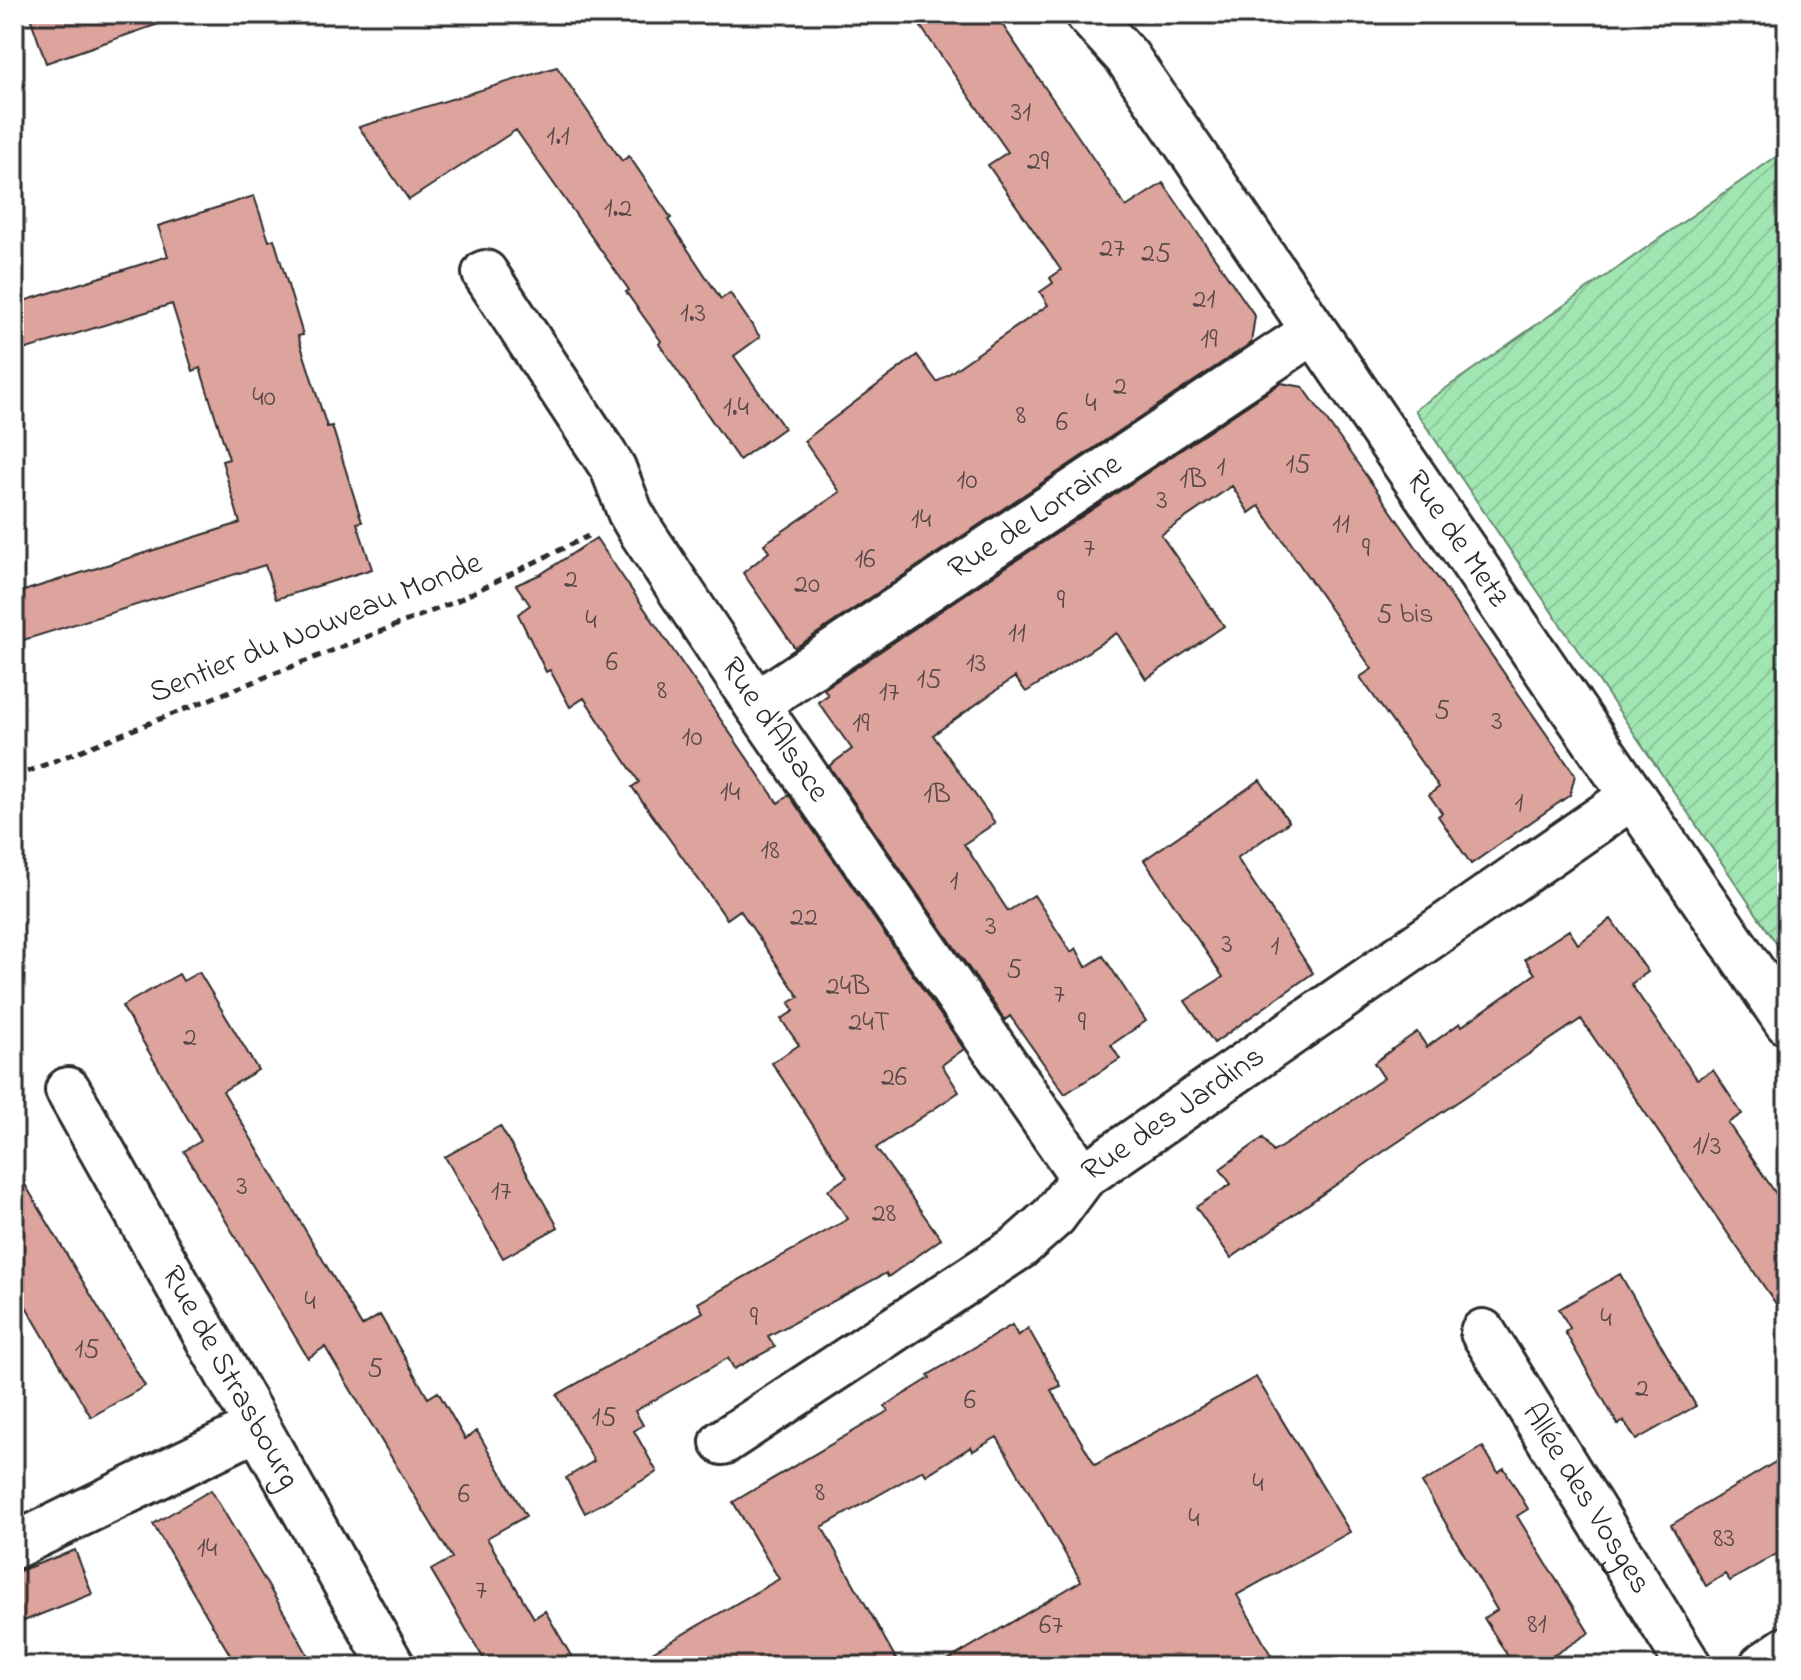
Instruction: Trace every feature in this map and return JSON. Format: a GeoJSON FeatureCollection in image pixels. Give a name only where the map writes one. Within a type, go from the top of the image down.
{"type":"FeatureCollection","features":[{"type":"Feature","properties":{"kind":"street","name":"Rue de Metz"},"geometry":{"type":"LineString","coordinates":[[1088,14],[1127,57],[1787,1022]]}},
{"type":"Feature","properties":{"kind":"street","name":"Rue de Metz"},"geometry":{"type":"LineString","coordinates":[[1106,14],[1127,57]]}},
{"type":"Feature","properties":{"kind":"street","name":"Rue d'Alsace"},"geometry":{"type":"LineString","coordinates":[[485,273],[613,468],[630,512],[756,704],[1083,1177]]}},
{"type":"Feature","properties":{"kind":"street","name":"Rue de Lorraine"},"geometry":{"type":"LineString","coordinates":[[756,704],[1314,331]]}},
{"type":"Feature","properties":{"kind":"street","name":"Rue des Jardins"},"geometry":{"type":"LineString","coordinates":[[723,1442],[1019,1247],[1054,1216],[1083,1177],[1633,796]]}},
{"type":"Feature","properties":{"kind":"street","name":"Rue de Strasbourg"},"geometry":{"type":"LineString","coordinates":[[68,1090],[392,1666]]}},
{"type":"Feature","properties":{"kind":"street","name":"Allée des Vosges"},"geometry":{"type":"LineString","coordinates":[[1483,1332],[1689,1666]]}},
{"type":"Feature","properties":{"kind":"street"},"geometry":{"type":"LineString","coordinates":[[14,1546],[257,1428]]}},
{"type":"Feature","properties":{"kind":"street"},"geometry":{"type":"LineString","coordinates":[[1762,1666],[1787,1649]]}},
{"type":"Feature","properties":{"kind":"path","name":"Sentier du Nouveau Monde"},"geometry":{"type":"LineString","coordinates":[[14,777],[452,603],[560,551],[630,512]]}},
{"type":"Feature","properties":{"kind":"green space"},"geometry":{"type":"Polygon","coordinates":[[[1787,149],[1787,959],[1415,410],[1787,149]]]}},
{"type":"Feature","properties":{"kind":"building"},"geometry":{"type":"Polygon","coordinates":[[[29,14],[166,14],[167,21],[46,63],[29,14]]]}},
{"type":"Feature","properties":{"kind":"building"},"geometry":{"type":"Polygon","coordinates":[[[912,14],[995,14],[1126,207],[1163,183],[1255,316],[1251,343],[795,648],[743,573],[769,552],[764,544],[840,492],[804,441],[917,355],[937,382],[1048,305],[1040,292],[1053,283],[1050,278],[1061,270],[988,165],[1008,152],[912,14]]]}},
{"type":"Feature","properties":{"kind":"building"},"geometry":{"type":"Polygon","coordinates":[[[557,67],[622,161],[629,156],[721,299],[730,293],[760,337],[734,356],[784,428],[739,460],[659,344],[661,341],[626,292],[629,290],[516,130],[409,200],[359,127],[557,67]]]}},
{"type":"Feature","properties":{"kind":"building"},"geometry":{"type":"Polygon","coordinates":[[[254,196],[269,241],[274,239],[303,335],[298,336],[327,427],[332,426],[362,522],[357,523],[372,569],[276,599],[265,565],[14,643],[14,594],[240,523],[222,461],[229,459],[200,368],[193,371],[172,304],[14,353],[14,304],[168,256],[158,226],[254,196]]]}},
{"type":"Feature","properties":{"kind":"building"},"geometry":{"type":"Polygon","coordinates":[[[1281,383],[1303,387],[1375,488],[1575,775],[1570,795],[1471,864],[1438,816],[1442,813],[1429,795],[1439,787],[1360,677],[1372,669],[1259,506],[1249,513],[1232,486],[1161,535],[1224,626],[1146,679],[1117,633],[1026,692],[1015,677],[933,735],[995,823],[964,844],[1008,911],[1034,895],[1071,952],[1076,948],[1086,967],[1103,956],[1146,1021],[1111,1045],[1120,1059],[1065,1094],[1010,1016],[1005,1020],[829,766],[852,749],[818,702],[828,695],[824,689],[1281,383]]]}},
{"type":"Feature","properties":{"kind":"building"},"geometry":{"type":"Polygon","coordinates":[[[596,538],[778,803],[789,795],[964,1049],[942,1065],[959,1092],[876,1148],[941,1239],[888,1277],[886,1273],[768,1336],[775,1347],[734,1369],[728,1358],[635,1411],[643,1425],[634,1431],[657,1472],[585,1513],[566,1478],[594,1461],[557,1395],[703,1312],[698,1303],[848,1219],[828,1190],[847,1177],[772,1063],[799,1045],[781,1019],[794,1011],[789,1003],[799,997],[740,910],[727,919],[632,787],[639,782],[584,698],[570,707],[550,670],[546,672],[518,614],[530,605],[516,585],[541,574],[596,538]]]}},
{"type":"Feature","properties":{"kind":"building"},"geometry":{"type":"Polygon","coordinates":[[[1260,780],[1289,822],[1237,858],[1313,973],[1214,1043],[1185,1001],[1223,977],[1144,860],[1260,780]]]}},
{"type":"Feature","properties":{"kind":"building"},"geometry":{"type":"Polygon","coordinates":[[[1611,919],[1648,972],[1631,984],[1697,1079],[1713,1070],[1742,1114],[1728,1123],[1787,1210],[1787,1320],[1581,1019],[1231,1258],[1196,1207],[1231,1184],[1220,1169],[1263,1138],[1273,1152],[1319,1123],[1384,1078],[1374,1063],[1394,1048],[1417,1032],[1427,1047],[1535,974],[1525,959],[1569,930],[1578,944],[1611,919]]]}},
{"type":"Feature","properties":{"kind":"building"},"geometry":{"type":"Polygon","coordinates":[[[199,972],[258,1070],[223,1091],[362,1326],[380,1315],[428,1398],[438,1392],[465,1439],[477,1431],[526,1516],[487,1538],[534,1618],[545,1611],[577,1666],[488,1666],[431,1570],[452,1558],[325,1347],[308,1358],[184,1151],[201,1141],[122,1006],[179,974],[183,981],[199,972]]]}},
{"type":"Feature","properties":{"kind":"building"},"geometry":{"type":"Polygon","coordinates":[[[500,1126],[558,1227],[503,1258],[445,1157],[500,1126]]]}},
{"type":"Feature","properties":{"kind":"building"},"geometry":{"type":"Polygon","coordinates":[[[14,1166],[145,1386],[91,1417],[14,1286],[14,1166]]]}},
{"type":"Feature","properties":{"kind":"building"},"geometry":{"type":"Polygon","coordinates":[[[1620,1274],[1696,1406],[1636,1440],[1624,1421],[1618,1425],[1565,1332],[1570,1328],[1559,1309],[1620,1274]]]}},
{"type":"Feature","properties":{"kind":"building"},"geometry":{"type":"Polygon","coordinates":[[[1012,1325],[1018,1336],[1028,1328],[1061,1386],[1051,1390],[1095,1465],[1256,1377],[1350,1532],[1237,1595],[1277,1666],[938,1666],[1081,1581],[997,1437],[973,1451],[971,1447],[926,1475],[923,1470],[822,1527],[900,1666],[628,1666],[779,1579],[733,1502],[888,1411],[885,1406],[930,1378],[928,1375],[1012,1325]]]}},
{"type":"Feature","properties":{"kind":"building"},"geometry":{"type":"Polygon","coordinates":[[[1483,1447],[1498,1472],[1504,1468],[1528,1509],[1517,1516],[1589,1633],[1537,1666],[1514,1666],[1484,1618],[1497,1610],[1422,1483],[1483,1447]]]}},
{"type":"Feature","properties":{"kind":"building"},"geometry":{"type":"Polygon","coordinates":[[[1787,1455],[1787,1548],[1730,1581],[1725,1574],[1706,1586],[1671,1525],[1787,1455]]]}},
{"type":"Feature","properties":{"kind":"building"},"geometry":{"type":"Polygon","coordinates":[[[211,1490],[314,1666],[237,1666],[153,1524],[211,1490]]]}},
{"type":"Feature","properties":{"kind":"building"},"geometry":{"type":"Polygon","coordinates":[[[75,1550],[92,1594],[14,1625],[14,1573],[75,1550]]]}}]}
